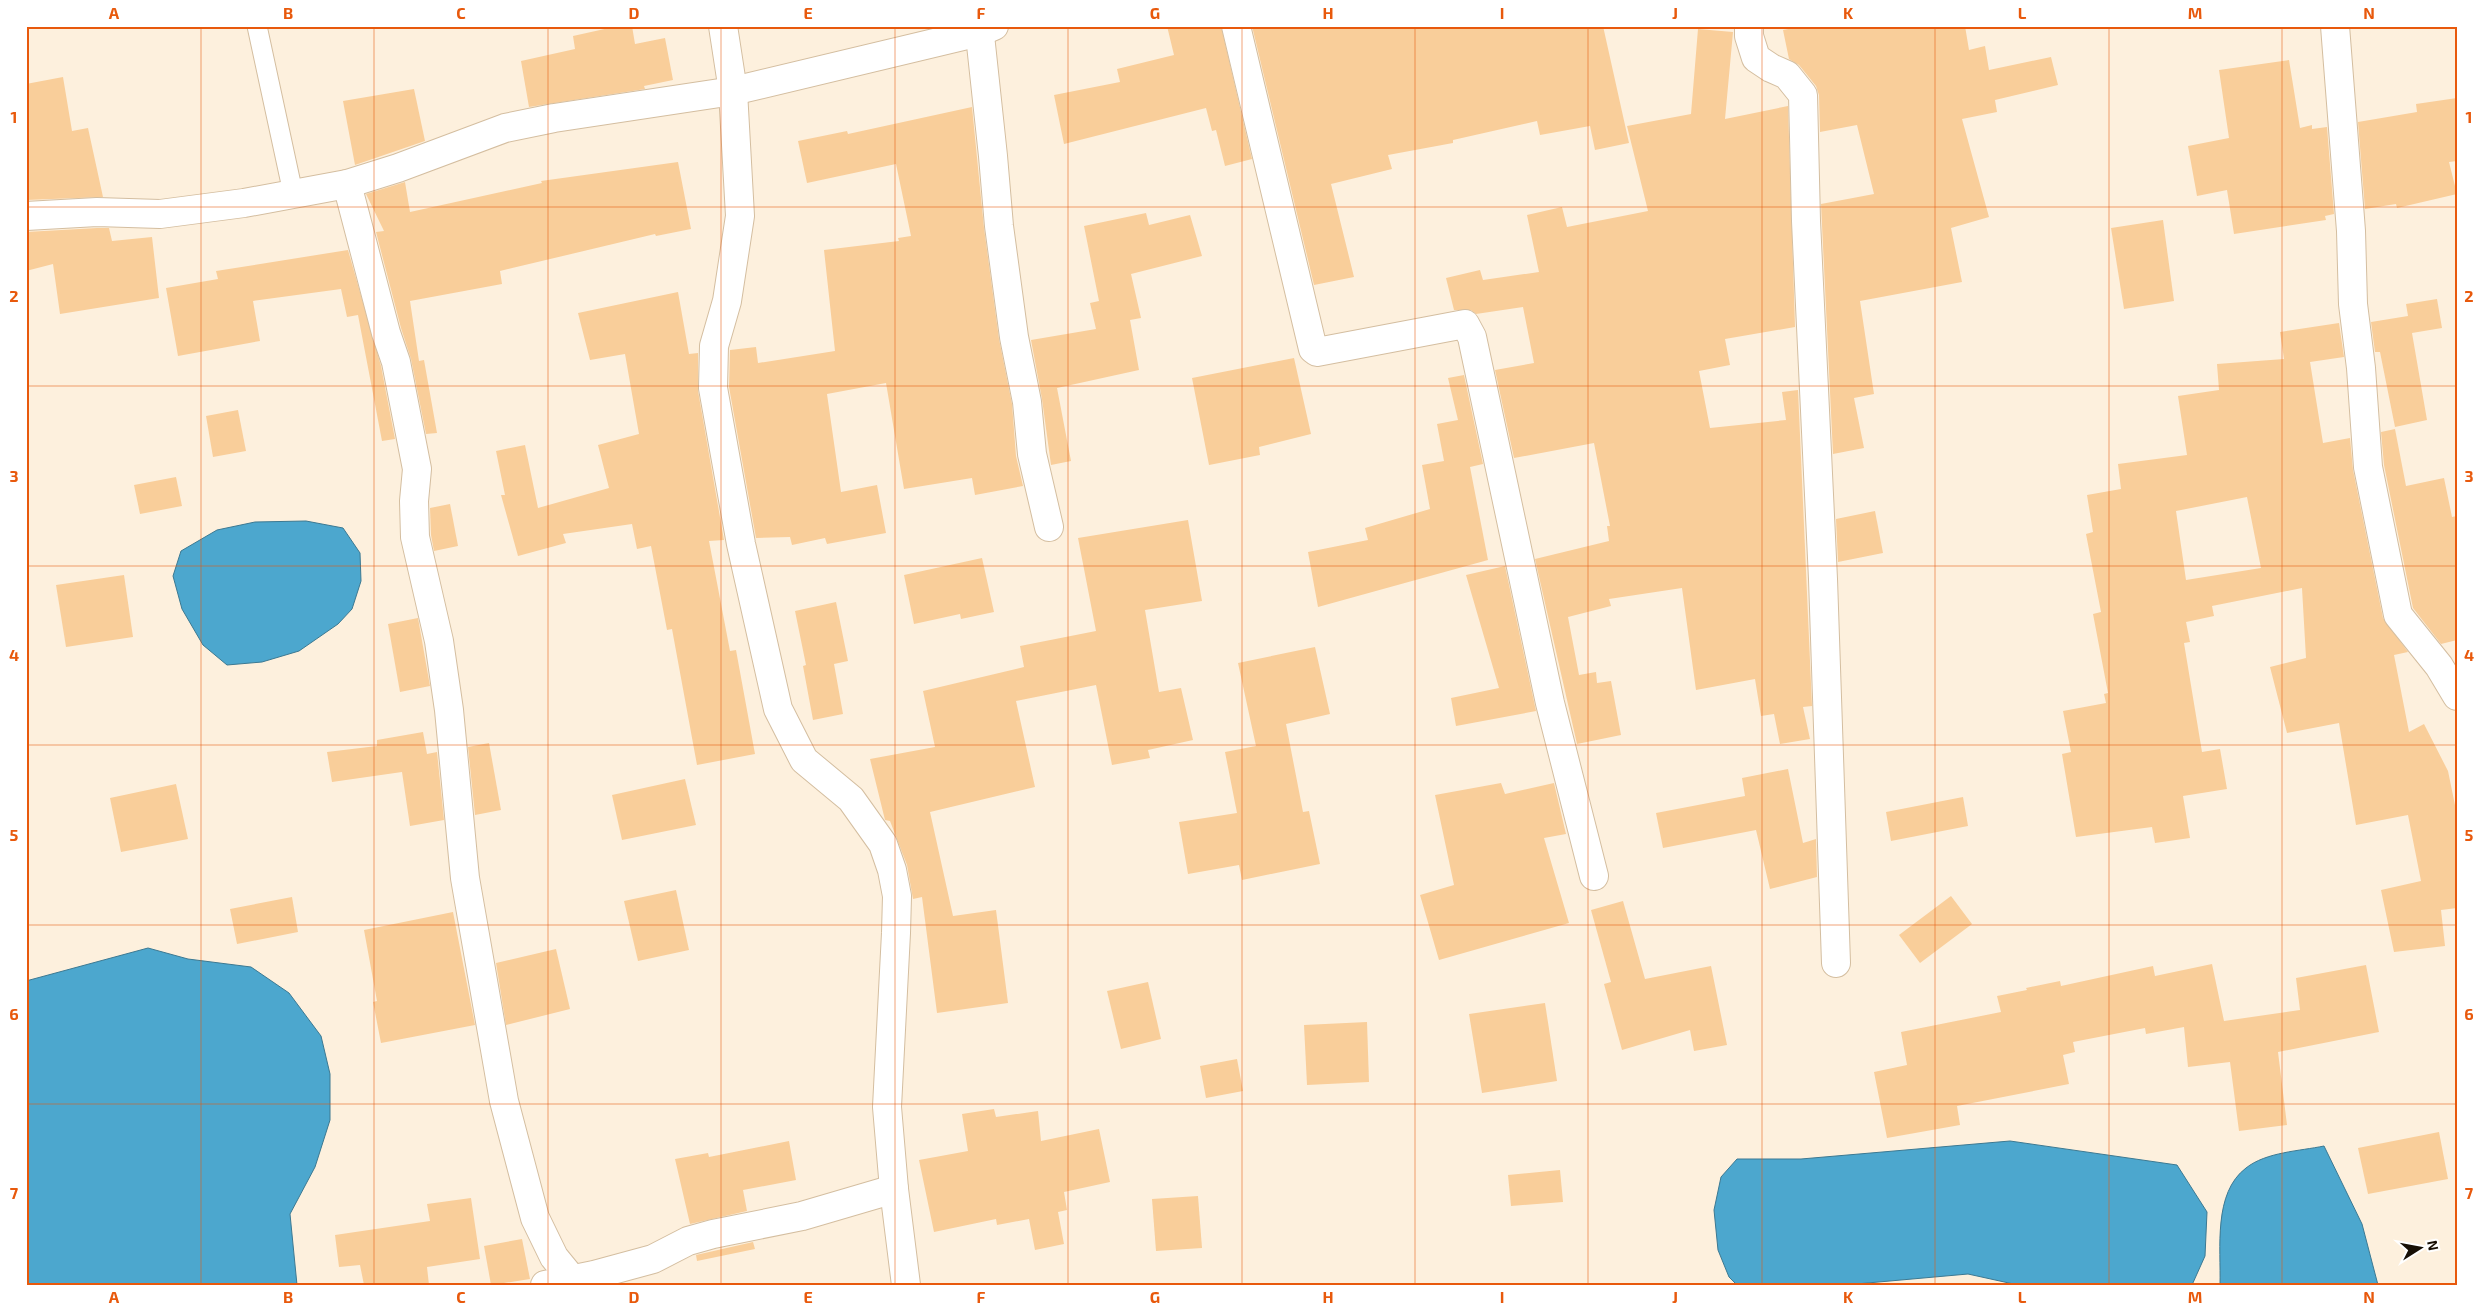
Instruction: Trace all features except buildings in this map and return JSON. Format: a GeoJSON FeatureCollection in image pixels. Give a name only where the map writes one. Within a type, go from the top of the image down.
{"type":"FeatureCollection","features":[{"type":"Feature","properties":{"kind":"street"},"geometry":{"type":"LineString","coordinates":[[723,26],[733,91],[740,216],[727,301],[714,346],[713,388],[741,544],[778,709],[804,760],[851,799],[884,844],[892,870],[897,896],[887,1108],[894,1190],[906,1285]]}},
{"type":"Feature","properties":{"kind":"street"},"geometry":{"type":"LineString","coordinates":[[1236,26],[1313,349],[1317,352],[1465,324],[1472,337],[1550,703],[1594,876]]}},
{"type":"Feature","properties":{"kind":"street"},"geometry":{"type":"LineString","coordinates":[[1749,26],[1749,36],[1756,58],[1771,68],[1787,75],[1803,95],[1806,221],[1823,579],[1836,964]]}},
{"type":"Feature","properties":{"kind":"street"},"geometry":{"type":"LineString","coordinates":[[2335,26],[2351,231],[2353,304],[2361,368],[2368,467],[2398,615],[2439,666],[2457,696]]}},
{"type":"Feature","properties":{"kind":"street"},"geometry":{"type":"LineString","coordinates":[[26,216],[97,212],[160,214],[244,203],[347,184],[398,168],[505,128],[554,118],[733,91],[984,28],[999,226],[1014,337],[1027,402],[1032,454],[1049,527]]}},
{"type":"Feature","properties":{"kind":"street"},"geometry":{"type":"LineString","coordinates":[[347,184],[386,333],[396,362],[417,469],[414,501],[415,537],[439,641],[449,710],[465,878],[504,1101],[535,1218],[554,1257],[572,1279]]}},
{"type":"Feature","properties":{"kind":"street"},"geometry":{"type":"LineString","coordinates":[[545,1285],[653,1259],[688,1241],[713,1234],[802,1216],[894,1190]]}},
{"type":"Feature","properties":{"kind":"lane"},"geometry":{"type":"LineString","coordinates":[[257,26],[293,193]]}},
{"type":"Feature","properties":{"kind":"water"},"geometry":{"type":"Polygon","coordinates":[[[306,521],[343,528],[360,553],[361,581],[352,609],[338,624],[299,651],[262,662],[227,665],[203,645],[182,609],[173,576],[181,551],[217,530],[255,522],[306,521]]]}},
{"type":"Feature","properties":{"kind":"water"},"geometry":{"type":"Polygon","coordinates":[[[148,948],[188,959],[251,967],[289,993],[321,1036],[330,1074],[330,1120],[315,1167],[290,1214],[297,1285],[26,1285],[26,981],[148,948]]]}},
{"type":"Feature","properties":{"kind":"water"},"geometry":{"type":"Polygon","coordinates":[[[2010,1141],[2177,1165],[2207,1212],[2205,1256],[2192,1285],[2018,1285],[1968,1274],[1845,1285],[1737,1285],[1729,1277],[1718,1250],[1714,1210],[1721,1177],[1737,1159],[1801,1159],[2010,1141]]]}},
{"type":"Feature","properties":{"kind":"water"},"geometry":{"type":"Polygon","coordinates":[[[2324,1146],[2362,1224],[2378,1285],[2220,1285],[2221,1222],[2228,1192],[2235,1179],[2246,1168],[2273,1155],[2324,1146]]]}}]}
